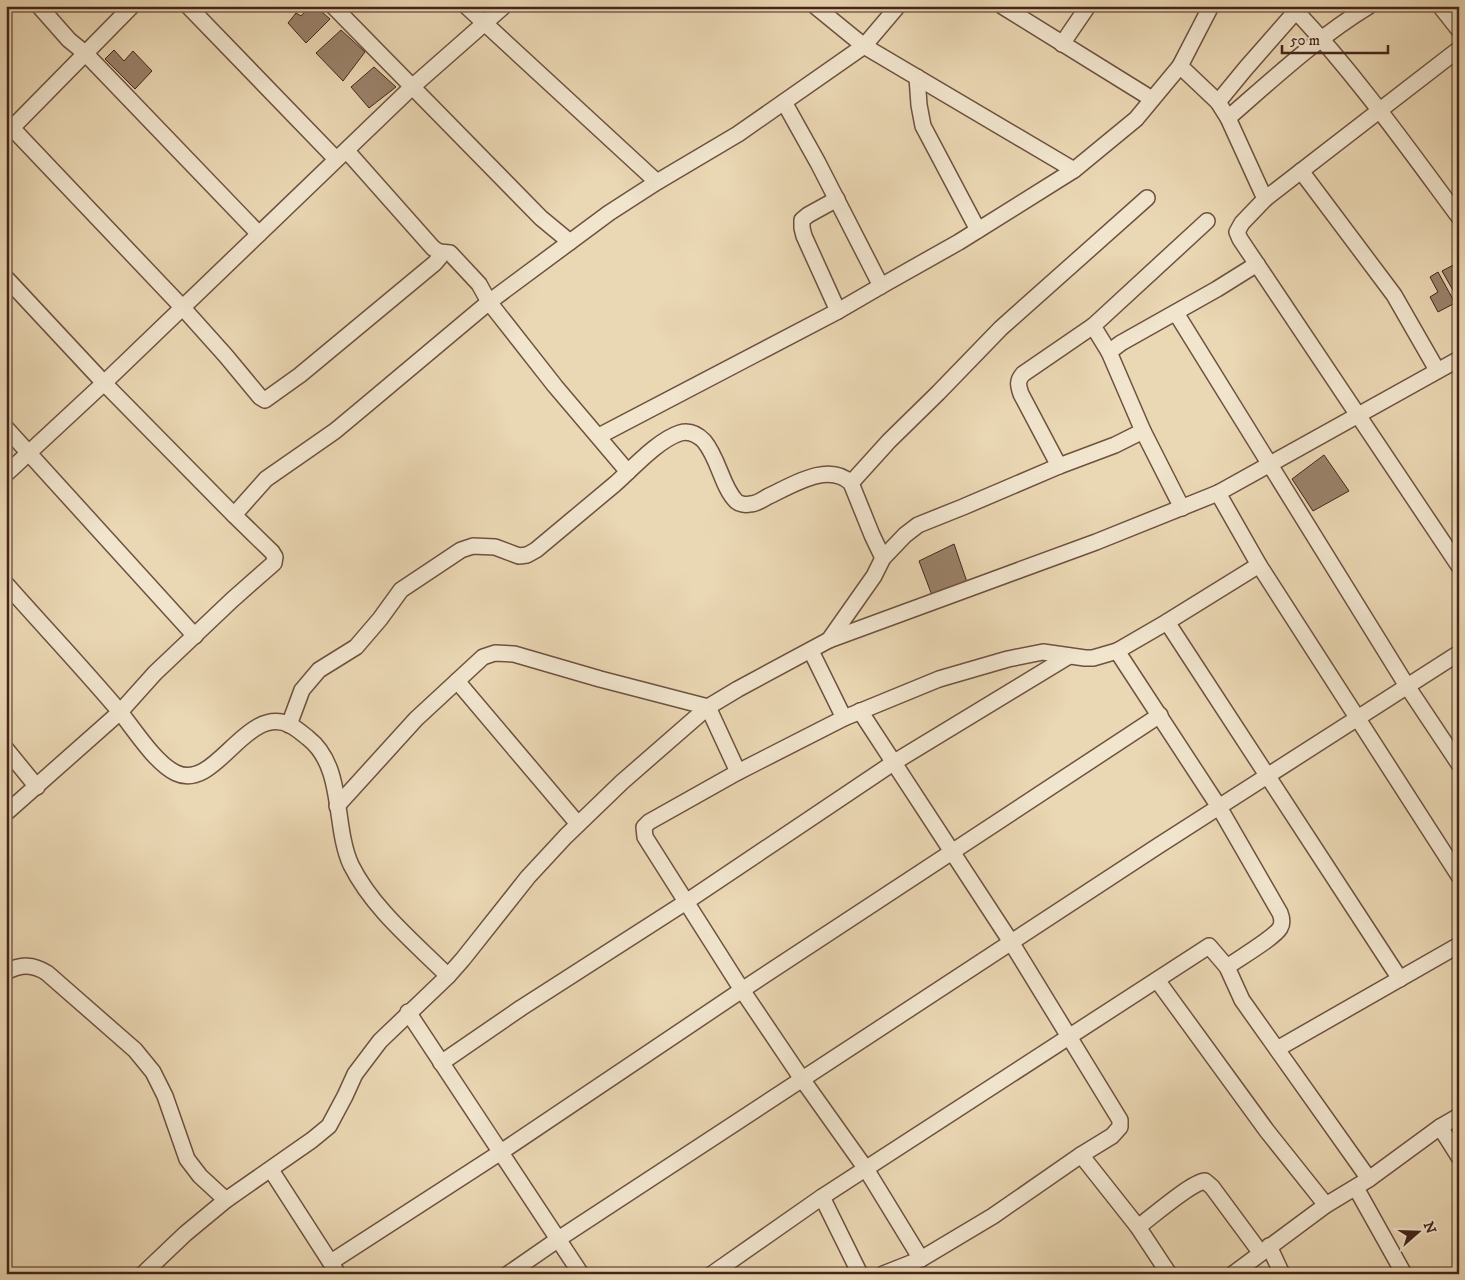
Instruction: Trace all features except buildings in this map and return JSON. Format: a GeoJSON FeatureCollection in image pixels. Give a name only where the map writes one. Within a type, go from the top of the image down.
{"type":"FeatureCollection","features":[{"type":"Feature","properties":{"kind":"street"},"geometry":{"type":"LineString","coordinates":[[39,6],[69,40],[84,53],[259,234]]}},
{"type":"Feature","properties":{"kind":"street"},"geometry":{"type":"LineString","coordinates":[[132,6],[9,131],[183,308],[260,397],[265,400],[300,375],[435,263],[440,257],[440,252]]}},
{"type":"Feature","properties":{"kind":"street"},"geometry":{"type":"LineString","coordinates":[[188,6],[342,155],[433,248],[440,252],[450,253],[478,284],[489,302],[555,386],[628,472]]}},
{"type":"Feature","properties":{"kind":"street"},"geometry":{"type":"LineString","coordinates":[[333,6],[541,218],[570,242]]}},
{"type":"Feature","properties":{"kind":"street"},"geometry":{"type":"LineString","coordinates":[[466,6],[657,182]]}},
{"type":"Feature","properties":{"kind":"street"},"geometry":{"type":"LineString","coordinates":[[6,474],[183,308],[412,87],[504,6]]}},
{"type":"Feature","properties":{"kind":"street"},"geometry":{"type":"LineString","coordinates":[[815,6],[864,46],[1074,170]]}},
{"type":"Feature","properties":{"kind":"street"},"geometry":{"type":"LineString","coordinates":[[234,515],[266,479],[358,412],[489,302],[609,213],[738,134],[864,46],[898,6]]}},
{"type":"Feature","properties":{"kind":"street"},"geometry":{"type":"LineString","coordinates":[[1002,6],[1152,100]]}},
{"type":"Feature","properties":{"kind":"street"},"geometry":{"type":"LineString","coordinates":[[1062,44],[1088,6]]}},
{"type":"Feature","properties":{"kind":"street"},"geometry":{"type":"LineString","coordinates":[[599,436],[838,311],[978,230],[1074,170],[1136,119],[1152,100],[1180,66],[1211,6]]}},
{"type":"Feature","properties":{"kind":"street"},"geometry":{"type":"LineString","coordinates":[[1228,118],[1287,66],[1348,19],[1369,6]]}},
{"type":"Feature","properties":{"kind":"street"},"geometry":{"type":"LineString","coordinates":[[1440,6],[1459,30]]}},
{"type":"Feature","properties":{"kind":"street"},"geometry":{"type":"LineString","coordinates":[[1218,102],[1296,8],[1379,111],[1459,218]]}},
{"type":"Feature","properties":{"kind":"street"},"geometry":{"type":"LineString","coordinates":[[1459,49],[1265,199],[1238,229],[1240,239],[1459,566]]}},
{"type":"Feature","properties":{"kind":"street"},"geometry":{"type":"LineString","coordinates":[[1180,66],[1218,102],[1228,118],[1265,199]]}},
{"type":"Feature","properties":{"kind":"street"},"geometry":{"type":"LineString","coordinates":[[917,77],[923,126],[978,230]]}},
{"type":"Feature","properties":{"kind":"street"},"geometry":{"type":"LineString","coordinates":[[784,102],[881,286]]}},
{"type":"Feature","properties":{"kind":"street"},"geometry":{"type":"LineString","coordinates":[[1301,171],[1394,295],[1437,370]]}},
{"type":"Feature","properties":{"kind":"street"},"geometry":{"type":"LineString","coordinates":[[851,483],[889,440],[938,394],[1001,328],[1147,198]]}},
{"type":"Feature","properties":{"kind":"street"},"geometry":{"type":"LineString","coordinates":[[837,200],[808,215],[802,220],[801,224],[804,236],[838,311]]}},
{"type":"Feature","properties":{"kind":"street"},"geometry":{"type":"LineString","coordinates":[[1058,466],[1022,394],[1018,379],[1093,326],[1207,221]]}},
{"type":"Feature","properties":{"kind":"street"},"geometry":{"type":"LineString","coordinates":[[1110,352],[1257,264]]}},
{"type":"Feature","properties":{"kind":"street"},"geometry":{"type":"LineString","coordinates":[[6,278],[104,383],[272,552],[275,561],[267,571],[232,600],[155,673],[120,712],[6,813]]}},
{"type":"Feature","properties":{"kind":"street"},"geometry":{"type":"LineString","coordinates":[[1176,313],[1407,686],[1459,764]]}},
{"type":"Feature","properties":{"kind":"street"},"geometry":{"type":"LineString","coordinates":[[1093,326],[1110,352],[1143,432],[1182,508]]}},
{"type":"Feature","properties":{"kind":"street"},"geometry":{"type":"LineString","coordinates":[[143,1274],[185,1234],[226,1200],[271,1170],[329,1126],[355,1074],[380,1040],[448,976],[528,877],[578,824],[622,782],[708,707],[829,640],[1096,542],[1218,494],[1459,359]]}},
{"type":"Feature","properties":{"kind":"street"},"geometry":{"type":"LineString","coordinates":[[6,428],[30,452],[195,636]]}},
{"type":"Feature","properties":{"kind":"street"},"geometry":{"type":"LineString","coordinates":[[289,725],[302,690],[319,670],[356,647],[380,619],[400,590],[461,550],[473,546],[486,546],[519,556],[527,555],[536,550],[666,440],[680,433],[688,432],[698,435],[705,442],[719,466],[728,489],[737,502],[742,504],[753,505],[801,481],[818,476],[834,474],[845,477],[851,483],[883,558]]}},
{"type":"Feature","properties":{"kind":"street"},"geometry":{"type":"LineString","coordinates":[[829,640],[874,576],[883,558],[905,535],[918,525],[1143,432]]}},
{"type":"Feature","properties":{"kind":"street"},"geometry":{"type":"LineString","coordinates":[[1218,494],[1259,565],[1459,876]]}},
{"type":"Feature","properties":{"kind":"street"},"geometry":{"type":"LineString","coordinates":[[921,1259],[866,1169],[742,990],[645,837],[644,827],[649,822],[738,772],[844,718],[939,679],[1008,659],[1043,652],[1093,658],[1117,650],[1167,622],[1259,565]]}},
{"type":"Feature","properties":{"kind":"street"},"geometry":{"type":"LineString","coordinates":[[6,584],[120,712],[161,762],[176,773],[187,776],[198,774],[211,767],[250,732],[262,725],[277,722],[289,725],[310,740],[324,757],[332,776],[350,863],[364,888],[398,926],[448,976]]}},
{"type":"Feature","properties":{"kind":"street"},"geometry":{"type":"LineString","coordinates":[[1167,622],[1400,978]]}},
{"type":"Feature","properties":{"kind":"street"},"geometry":{"type":"LineString","coordinates":[[1117,650],[1219,807],[1280,912],[1282,925],[1279,930],[1226,967]]}},
{"type":"Feature","properties":{"kind":"street"},"geometry":{"type":"LineString","coordinates":[[811,651],[844,718]]}},
{"type":"Feature","properties":{"kind":"street"},"geometry":{"type":"LineString","coordinates":[[337,806],[416,719],[484,658],[495,653],[514,654],[708,707]]}},
{"type":"Feature","properties":{"kind":"street"},"geometry":{"type":"LineString","coordinates":[[508,1274],[1011,942],[1459,653]]}},
{"type":"Feature","properties":{"kind":"street"},"geometry":{"type":"LineString","coordinates":[[441,1063],[520,1008],[686,902],[893,763],[1069,656]]}},
{"type":"Feature","properties":{"kind":"street"},"geometry":{"type":"LineString","coordinates":[[457,681],[578,824]]}},
{"type":"Feature","properties":{"kind":"street"},"geometry":{"type":"LineString","coordinates":[[708,707],[738,772]]}},
{"type":"Feature","properties":{"kind":"street"},"geometry":{"type":"LineString","coordinates":[[860,711],[1011,942],[1120,1120],[1120,1127],[1117,1132],[994,1216],[921,1259],[883,1274]]}},
{"type":"Feature","properties":{"kind":"street"},"geometry":{"type":"LineString","coordinates":[[271,1170],[334,1268],[501,1152],[742,990],[1160,714]]}},
{"type":"Feature","properties":{"kind":"street"},"geometry":{"type":"LineString","coordinates":[[6,750],[37,786]]}},
{"type":"Feature","properties":{"kind":"street"},"geometry":{"type":"LineString","coordinates":[[1277,1048],[1459,945]]}},
{"type":"Feature","properties":{"kind":"street"},"geometry":{"type":"LineString","coordinates":[[712,1274],[822,1197],[1209,946],[1226,967],[1242,1000],[1277,1048],[1363,1183],[1404,1274]]}},
{"type":"Feature","properties":{"kind":"street"},"geometry":{"type":"LineString","coordinates":[[6,972],[16,967],[31,966],[47,973],[135,1050],[153,1072],[165,1096],[187,1159],[200,1176],[226,1200]]}},
{"type":"Feature","properties":{"kind":"street"},"geometry":{"type":"LineString","coordinates":[[1157,980],[1267,1131],[1326,1205]]}},
{"type":"Feature","properties":{"kind":"street"},"geometry":{"type":"LineString","coordinates":[[408,1012],[581,1274]]}},
{"type":"Feature","properties":{"kind":"street"},"geometry":{"type":"LineString","coordinates":[[1233,1274],[1264,1249],[1326,1205],[1363,1183],[1440,1127],[1459,1116]]}},
{"type":"Feature","properties":{"kind":"street"},"geometry":{"type":"LineString","coordinates":[[1440,1127],[1459,1157]]}},
{"type":"Feature","properties":{"kind":"street"},"geometry":{"type":"LineString","coordinates":[[1081,1155],[1138,1227],[1169,1274]]}},
{"type":"Feature","properties":{"kind":"street"},"geometry":{"type":"LineString","coordinates":[[1138,1227],[1193,1186],[1204,1181],[1212,1187],[1264,1249],[1282,1274]]}},
{"type":"Feature","properties":{"kind":"street"},"geometry":{"type":"LineString","coordinates":[[822,1197],[860,1274]]}}]}
